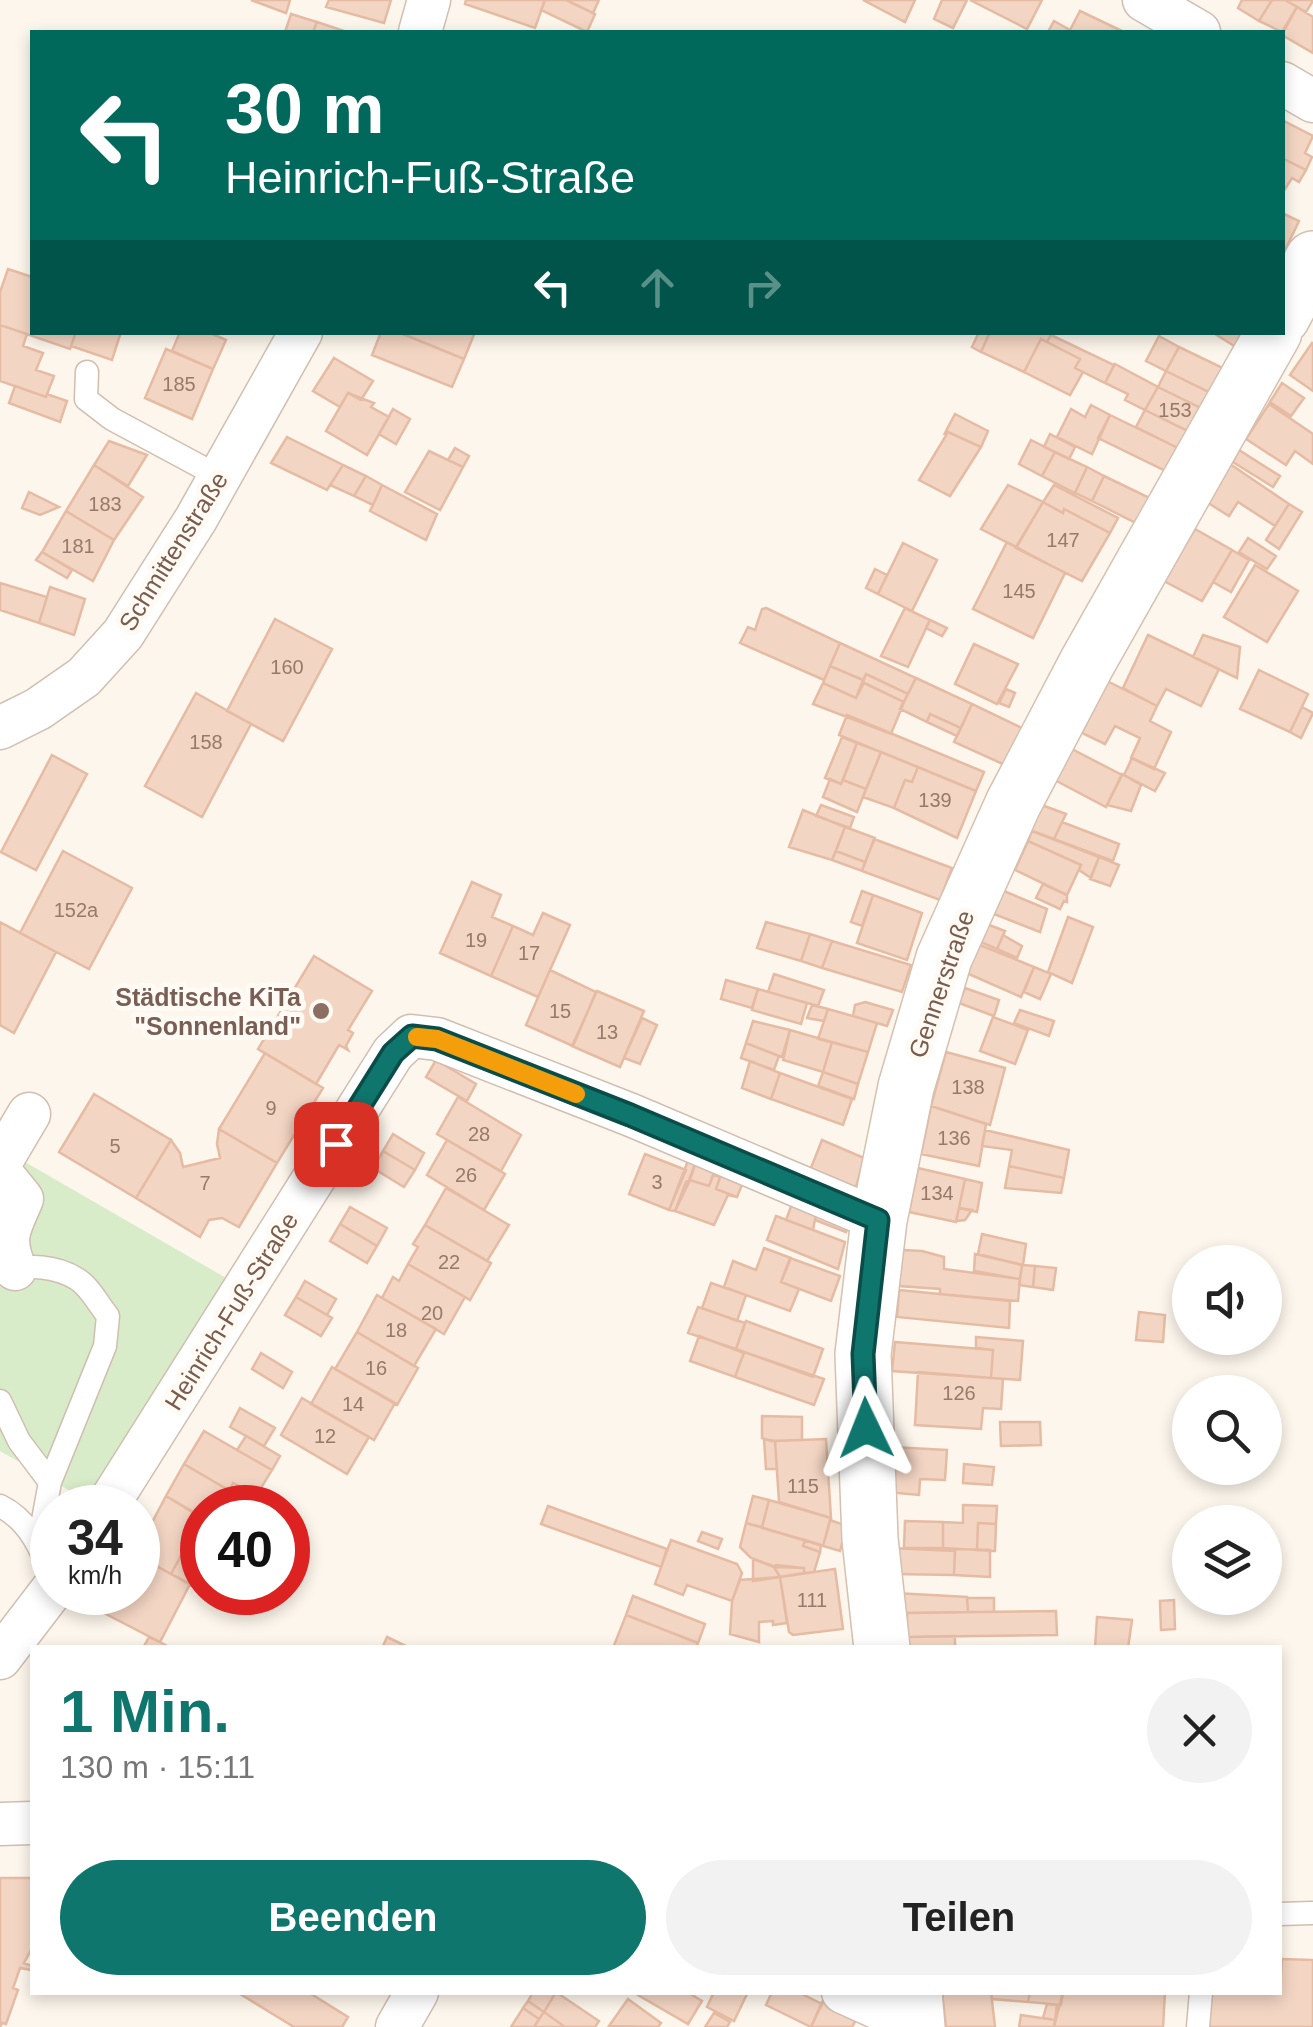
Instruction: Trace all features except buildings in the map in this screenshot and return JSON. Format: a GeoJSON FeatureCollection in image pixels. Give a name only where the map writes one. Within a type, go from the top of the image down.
{"type":"FeatureCollection","features":[{"type":"Feature","properties":{"kind":"street"},"geometry":{"type":"LineString","coordinates":[[421,30],[430,0]]}},
{"type":"Feature","properties":{"kind":"street"},"geometry":{"type":"LineString","coordinates":[[1144,0],[1196,30]]}},
{"type":"Feature","properties":{"kind":"street"},"geometry":{"type":"LineString","coordinates":[[1285,85],[1313,101]]}},
{"type":"Feature","properties":{"kind":"street","name":"Schmittenstraße"},"geometry":{"type":"LineString","coordinates":[[0,728],[38,709],[84,677],[124,634],[220,477],[299,335]]}},
{"type":"Feature","properties":{"kind":"street","name":"Gennerstraße"},"geometry":{"type":"LineString","coordinates":[[882,1645],[870,1539],[863,1354],[878,1220],[906,1087],[952,941],[1013,804],[1068,699],[1277,335]]}},
{"type":"Feature","properties":{"kind":"street","name":"Heinrich-Fuß-Straße"},"geometry":{"type":"LineString","coordinates":[[121,1485],[393,1053],[412,1036],[437,1039],[630,1115],[878,1220]]}},
{"type":"Feature","properties":{"kind":"street"},"geometry":{"type":"LineString","coordinates":[[0,1164],[30,1114]]}},
{"type":"Feature","properties":{"kind":"street"},"geometry":{"type":"LineString","coordinates":[[0,1172],[22,1199],[7,1233],[8,1273]]}},
{"type":"Feature","properties":{"kind":"street"},"geometry":{"type":"LineString","coordinates":[[5,1640],[30,1613]]}},
{"type":"Feature","properties":{"kind":"street"},"geometry":{"type":"LineString","coordinates":[[0,1824],[30,1822]]}},
{"type":"Feature","properties":{"kind":"street"},"geometry":{"type":"LineString","coordinates":[[397,2027],[414,1995]]}},
{"type":"Feature","properties":{"kind":"street"},"geometry":{"type":"LineString","coordinates":[[851,1995],[901,2015]]}},
{"type":"Feature","properties":{"kind":"lane"},"geometry":{"type":"LineString","coordinates":[[87,372],[86,400],[112,419],[220,477]]}},
{"type":"Feature","properties":{"kind":"lane"},"geometry":{"type":"LineString","coordinates":[[8,1273],[44,1267],[79,1279],[108,1316],[105,1346],[49,1485]]}},
{"type":"Feature","properties":{"kind":"lane"},"geometry":{"type":"LineString","coordinates":[[0,1402],[19,1441],[50,1482]]}},
{"type":"Feature","properties":{"kind":"lane"},"geometry":{"type":"LineString","coordinates":[[0,1506],[10,1511],[30,1533]]}},
{"type":"Feature","properties":{"kind":"lane"},"geometry":{"type":"LineString","coordinates":[[1282,1914],[1312,1914]]}},
{"type":"Feature","properties":{"kind":"lane"},"geometry":{"type":"LineString","coordinates":[[1198,2027],[1201,1995]]}},
{"type":"Feature","properties":{"kind":"green space"},"geometry":{"type":"Polygon","coordinates":[[[18,1158],[233,1282],[99,1485],[60,1485],[0,1451],[0,1188],[18,1158]]]}},
{"type":"Feature","properties":{"kind":"slow traffic"},"geometry":{"type":"LineString","coordinates":[[417,1037],[437,1039],[576,1094]]}},
{"type":"Feature","properties":{"kind":"place","name":"Städtische KiTa \"Sonnenland\""},"geometry":{"type":"Point","coordinates":[321,1011]}},
{"type":"Feature","properties":{"kind":"route"},"geometry":{"type":"LineString","coordinates":[[336,1144],[393,1053],[412,1036],[437,1039],[878,1220],[863,1354],[866,1428]]}}]}
